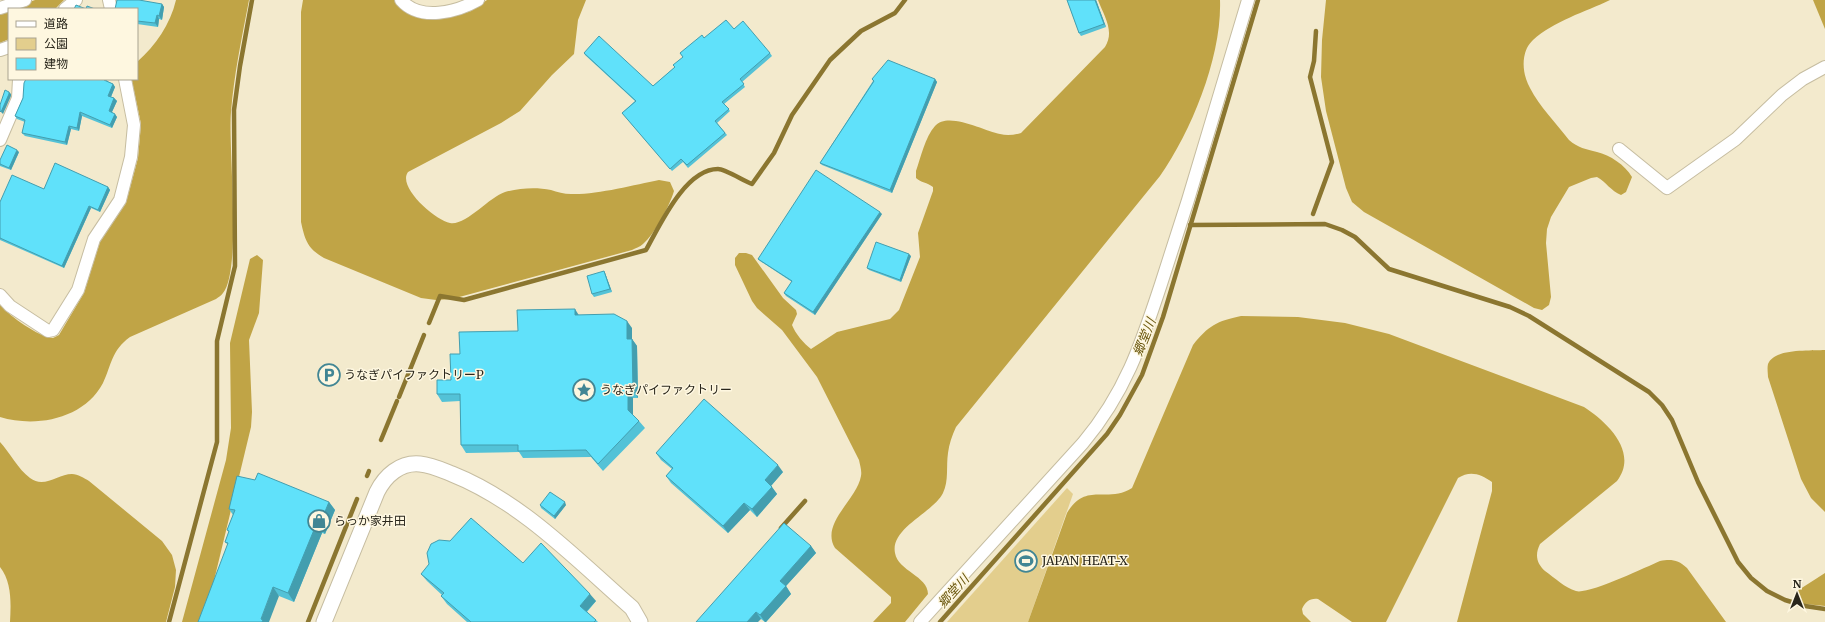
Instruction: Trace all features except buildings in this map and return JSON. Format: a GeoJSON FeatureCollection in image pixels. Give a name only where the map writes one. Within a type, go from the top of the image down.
{"type":"FeatureCollection","features":[{"type":"Feature","properties":{"kind":"street"},"geometry":{"type":"LineString","coordinates":[[0,8],[25,0]]}},
{"type":"Feature","properties":{"kind":"street"},"geometry":{"type":"LineString","coordinates":[[66,8],[76,0]]}},
{"type":"Feature","properties":{"kind":"street"},"geometry":{"type":"LineString","coordinates":[[401,0],[411,8],[433,13],[457,10],[478,0]]}},
{"type":"Feature","properties":{"kind":"street"},"geometry":{"type":"LineString","coordinates":[[920,622],[1083,443],[1097,426],[1120,390],[1130,370],[1152,314],[1248,0]]}},
{"type":"Feature","properties":{"kind":"street"},"geometry":{"type":"LineString","coordinates":[[1619,149],[1667,188],[1736,139],[1782,94],[1803,79],[1825,67]]}},
{"type":"Feature","properties":{"kind":"street"},"geometry":{"type":"LineString","coordinates":[[0,140],[18,98],[19,80]]}},
{"type":"Feature","properties":{"kind":"street"},"geometry":{"type":"LineString","coordinates":[[0,295],[16,310],[48,331],[53,330],[78,290],[94,239],[120,200],[131,157],[134,125],[125,80]]}},
{"type":"Feature","properties":{"kind":"street"},"geometry":{"type":"LineString","coordinates":[[324,622],[376,492],[383,480],[393,471],[405,466],[419,464],[434,467],[461,478],[514,507],[538,525],[632,608],[640,622]]}},
{"type":"Feature","properties":{"kind":"green space","name":"JAPAN HEAT-X"},"geometry":{"type":"Polygon","coordinates":[[[1067,488],[1073,494],[1028,622],[947,622],[1067,488]]]}},
{"type":"Feature","properties":{"kind":"shaded area"},"geometry":{"type":"Polygon","coordinates":[[[35,0],[64,0],[56,8],[14,8],[35,0]]]}},
{"type":"Feature","properties":{"kind":"shaded area"},"geometry":{"type":"Polygon","coordinates":[[[176,0],[249,0],[236,70],[231,112],[233,235],[232,260],[229,280],[223,293],[216,299],[130,337],[124,342],[115,353],[103,383],[95,395],[84,405],[58,418],[43,421],[14,420],[0,417],[0,305],[32,330],[53,338],[59,335],[84,293],[100,242],[126,203],[138,158],[141,124],[132,80],[138,80],[138,61],[156,42],[166,26],[176,0]]]}},
{"type":"Feature","properties":{"kind":"shaded area"},"geometry":{"type":"Polygon","coordinates":[[[303,0],[394,0],[408,13],[433,18],[459,15],[471,11],[487,0],[586,0],[578,20],[574,54],[552,75],[520,111],[501,123],[408,172],[406,178],[408,186],[412,194],[427,210],[443,221],[456,223],[470,216],[492,199],[505,192],[528,188],[540,188],[566,194],[581,194],[659,180],[670,182],[674,191],[657,227],[643,244],[632,250],[452,299],[436,300],[421,298],[324,258],[310,247],[304,234],[301,222],[301,12],[303,0]]]}},
{"type":"Feature","properties":{"kind":"shaded area"},"geometry":{"type":"Polygon","coordinates":[[[1098,0],[1220,0],[1216,45],[1203,92],[1183,137],[1160,176],[956,427],[948,450],[947,478],[943,493],[931,507],[905,528],[895,544],[897,559],[923,583],[927,588],[928,594],[905,622],[873,622],[891,603],[891,597],[835,548],[832,539],[832,530],[836,521],[858,485],[861,474],[859,460],[817,377],[782,330],[757,308],[752,301],[735,265],[735,258],[739,253],[752,255],[783,298],[796,310],[797,314],[792,325],[800,338],[811,349],[837,332],[890,319],[899,310],[920,257],[918,233],[933,191],[933,187],[916,178],[916,171],[926,141],[935,126],[948,120],[966,123],[1003,135],[1021,133],[1105,47],[1108,41],[1109,29],[1098,0]]]}},
{"type":"Feature","properties":{"kind":"shaded area"},"geometry":{"type":"Polygon","coordinates":[[[1326,0],[1610,0],[1550,27],[1533,40],[1524,57],[1525,76],[1530,88],[1543,108],[1569,140],[1579,147],[1602,153],[1612,158],[1625,168],[1632,177],[1626,192],[1621,195],[1597,177],[1569,187],[1551,217],[1547,229],[1546,243],[1551,297],[1549,305],[1542,310],[1534,308],[1364,212],[1352,202],[1346,188],[1326,111],[1321,77],[1322,40],[1326,0]]]}},
{"type":"Feature","properties":{"kind":"shaded area"},"geometry":{"type":"Polygon","coordinates":[[[1813,0],[1825,0],[1825,29],[1813,0]]]}},
{"type":"Feature","properties":{"kind":"shaded area"},"geometry":{"type":"Polygon","coordinates":[[[8,10],[8,39],[0,43],[0,12],[8,10]]]}},
{"type":"Feature","properties":{"kind":"shaded area"},"geometry":{"type":"Polygon","coordinates":[[[257,255],[263,260],[259,313],[249,340],[252,412],[251,427],[204,622],[182,622],[226,460],[231,428],[230,343],[250,259],[257,255]]]}},
{"type":"Feature","properties":{"kind":"shaded area"},"geometry":{"type":"Polygon","coordinates":[[[1241,316],[1298,317],[1345,323],[1389,334],[1584,407],[1602,421],[1617,439],[1622,449],[1624,459],[1623,470],[1617,481],[1540,544],[1537,551],[1538,562],[1545,571],[1564,585],[1572,590],[1582,591],[1604,585],[1660,561],[1675,561],[1681,563],[1687,568],[1726,622],[1457,622],[1492,491],[1492,482],[1480,475],[1467,474],[1458,478],[1386,622],[1352,622],[1318,599],[1313,599],[1308,601],[1302,609],[1303,614],[1311,622],[1028,622],[1067,513],[1074,503],[1089,495],[1114,494],[1132,488],[1193,345],[1203,333],[1214,325],[1225,320],[1241,316]]]}},
{"type":"Feature","properties":{"kind":"shaded area"},"geometry":{"type":"Polygon","coordinates":[[[1825,350],[1825,512],[1811,498],[1801,479],[1768,377],[1768,364],[1777,355],[1793,351],[1825,350]]]}},
{"type":"Feature","properties":{"kind":"shaded area"},"geometry":{"type":"Polygon","coordinates":[[[0,442],[30,478],[35,481],[46,482],[72,474],[81,476],[162,541],[172,555],[176,570],[175,587],[166,622],[10,622],[9,586],[0,567],[0,442]]]}},
{"type":"Feature","properties":{"kind":"shaded area"},"geometry":{"type":"Polygon","coordinates":[[[1825,573],[1825,606],[1805,604],[1794,599],[1794,595],[1797,591],[1825,573]]]}},
{"type":"Feature","properties":{"kind":"waterway"},"geometry":{"type":"LineString","coordinates":[[169,622],[217,442],[217,341],[235,266],[234,110],[252,0]]}},
{"type":"Feature","properties":{"kind":"waterway"},"geometry":{"type":"LineString","coordinates":[[429,323],[440,296],[464,300],[646,250],[666,213],[684,188],[706,171],[718,169],[752,184],[774,153],[792,115],[830,60],[861,31],[895,13],[905,0]]}},
{"type":"Feature","properties":{"kind":"waterway","name":"郷堂川"},"geometry":{"type":"LineString","coordinates":[[940,622],[1107,434],[1120,415],[1142,375],[1163,317],[1258,0]]}},
{"type":"Feature","properties":{"kind":"waterway"},"geometry":{"type":"LineString","coordinates":[[1313,214],[1332,162],[1310,77],[1314,61],[1316,31]]}},
{"type":"Feature","properties":{"kind":"waterway"},"geometry":{"type":"LineString","coordinates":[[1190,225],[1325,224],[1342,230],[1355,237],[1389,269],[1510,307],[1529,316],[1649,392],[1662,405],[1672,420],[1698,482],[1738,562],[1751,578],[1767,591],[1785,600],[1805,606],[1825,609]]}},
{"type":"Feature","properties":{"kind":"waterway"},"geometry":{"type":"LineString","coordinates":[[399,397],[424,335]]}},
{"type":"Feature","properties":{"kind":"waterway"},"geometry":{"type":"LineString","coordinates":[[381,440],[397,401]]}},
{"type":"Feature","properties":{"kind":"waterway"},"geometry":{"type":"LineString","coordinates":[[367,476],[369,471]]}},
{"type":"Feature","properties":{"kind":"waterway"},"geometry":{"type":"LineString","coordinates":[[308,622],[357,499]]}},
{"type":"Feature","properties":{"kind":"waterway"},"geometry":{"type":"LineString","coordinates":[[781,528],[805,501]]}},
{"type":"Feature","properties":{"kind":"place","name":"うなぎパイファクトリーP"},"geometry":{"type":"Point","coordinates":[329,375]}},
{"type":"Feature","properties":{"kind":"place","name":"うなぎパイファクトリー"},"geometry":{"type":"Point","coordinates":[584,390]}},
{"type":"Feature","properties":{"kind":"place","name":"らっか家井田"},"geometry":{"type":"Point","coordinates":[319,521]}},
{"type":"Feature","properties":{"kind":"place","name":"JAPAN HEAT-X"},"geometry":{"type":"Point","coordinates":[1026,561]}}]}
